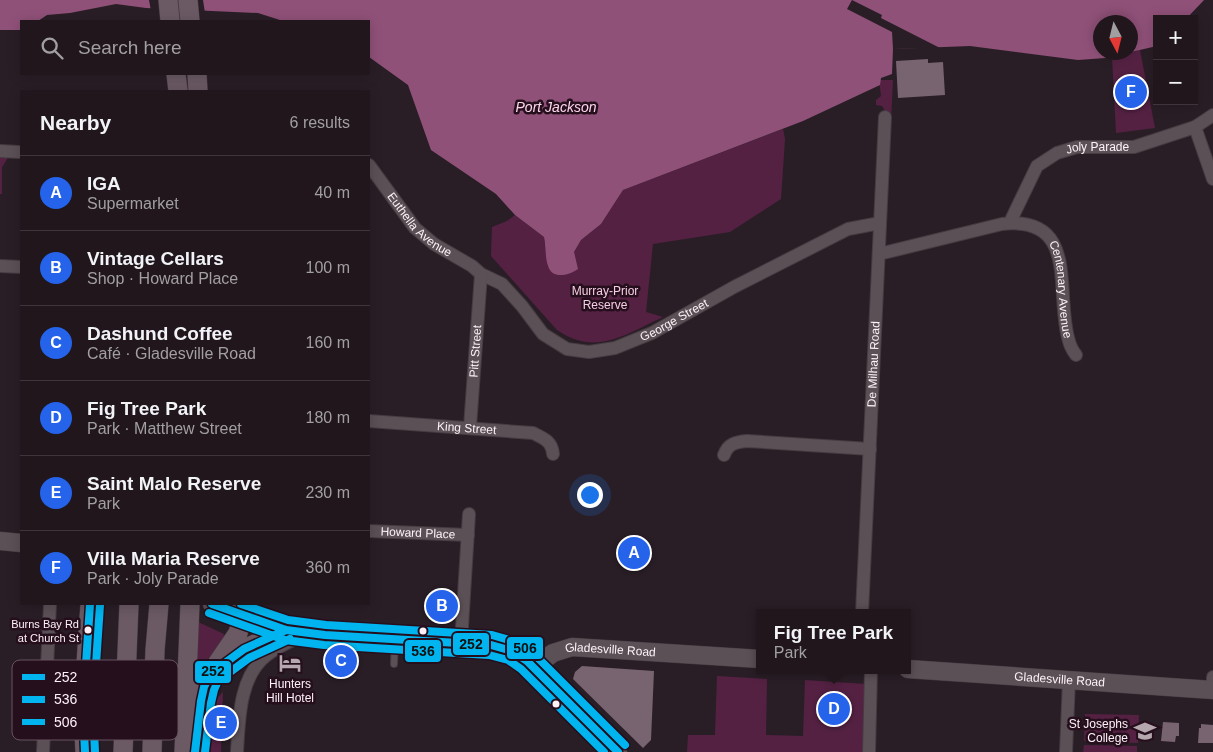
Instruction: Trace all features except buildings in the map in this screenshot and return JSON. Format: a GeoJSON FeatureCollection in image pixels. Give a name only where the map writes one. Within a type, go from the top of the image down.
{"type":"FeatureCollection","features":[{"type":"Feature","properties":{"kind":"main road"},"geometry":{"type":"LineString","coordinates":[[168,0],[170,20]]}},
{"type":"Feature","properties":{"kind":"main road"},"geometry":{"type":"LineString","coordinates":[[188,0],[190,20]]}},
{"type":"Feature","properties":{"kind":"main road"},"geometry":{"type":"LineString","coordinates":[[86,660],[90,605]]}},
{"type":"Feature","properties":{"kind":"main road"},"geometry":{"type":"LineString","coordinates":[[127,660],[129,605]]}},
{"type":"Feature","properties":{"kind":"main road"},"geometry":{"type":"LineString","coordinates":[[154,660],[159,605]]}},
{"type":"Feature","properties":{"kind":"main road"},"geometry":{"type":"LineString","coordinates":[[184,752],[190,605]]}},
{"type":"Feature","properties":{"kind":"main road"},"geometry":{"type":"LineString","coordinates":[[195,752],[204,687],[210,674],[238,633],[244,610]]}},
{"type":"Feature","properties":{"kind":"main road"},"geometry":{"type":"LineString","coordinates":[[210,674],[244,649],[286,630]]}},
{"type":"Feature","properties":{"kind":"street","name":"Joly Parade"},"geometry":{"type":"LineString","coordinates":[[1012,220],[1037,166],[1057,153],[1077,147],[1134,147],[1195,127],[1213,115]]}},
{"type":"Feature","properties":{"kind":"street","name":"De Milhau Road"},"geometry":{"type":"LineString","coordinates":[[862,609],[885,118]]}},
{"type":"Feature","properties":{"kind":"street"},"geometry":{"type":"LineString","coordinates":[[1195,127],[1213,179]]}},
{"type":"Feature","properties":{"kind":"street"},"geometry":{"type":"LineString","coordinates":[[0,152],[20,152]]}},
{"type":"Feature","properties":{"kind":"street","name":"Euthella Avenue"},"geometry":{"type":"LineString","coordinates":[[370,166],[415,228],[434,244],[481,274]]}},
{"type":"Feature","properties":{"kind":"street","name":"Centenary Avenue"},"geometry":{"type":"LineString","coordinates":[[879,254],[1012,220],[1043,231],[1055,244],[1059,254],[1068,340],[1076,355]]}},
{"type":"Feature","properties":{"kind":"street","name":"George Street"},"geometry":{"type":"LineString","coordinates":[[481,274],[502,284],[522,306],[543,334],[567,349],[589,352],[614,348],[652,333],[734,287],[848,229],[880,223]]}},
{"type":"Feature","properties":{"kind":"street"},"geometry":{"type":"LineString","coordinates":[[0,266],[20,268]]}},
{"type":"Feature","properties":{"kind":"street","name":"Pitt Street"},"geometry":{"type":"LineString","coordinates":[[470,427],[481,274]]}},
{"type":"Feature","properties":{"kind":"street","name":"King Street"},"geometry":{"type":"LineString","coordinates":[[370,421],[533,433],[548,442],[552,447],[552,454]]}},
{"type":"Feature","properties":{"kind":"street"},"geometry":{"type":"LineString","coordinates":[[724,455],[726,449],[732,444],[747,440],[870,449]]}},
{"type":"Feature","properties":{"kind":"street","name":"Howard Place"},"geometry":{"type":"LineString","coordinates":[[461,643],[469,514]]}},
{"type":"Feature","properties":{"kind":"street","name":"Howard Place"},"geometry":{"type":"LineString","coordinates":[[370,531],[468,535]]}},
{"type":"Feature","properties":{"kind":"street"},"geometry":{"type":"LineString","coordinates":[[0,541],[20,543]]}},
{"type":"Feature","properties":{"kind":"street"},"geometry":{"type":"LineString","coordinates":[[47,660],[50,605]]}},
{"type":"Feature","properties":{"kind":"street"},"geometry":{"type":"LineString","coordinates":[[217,605],[244,610],[286,630],[316,634],[491,645],[505,648],[519,655],[534,667],[618,752]]}},
{"type":"Feature","properties":{"kind":"street"},"geometry":{"type":"LineString","coordinates":[[236,752],[244,696],[249,679],[265,656],[274,650],[316,634]]}},
{"type":"Feature","properties":{"kind":"street","name":"Gladesville Road"},"geometry":{"type":"LineString","coordinates":[[534,667],[553,653],[572,647],[756,659]]}},
{"type":"Feature","properties":{"kind":"street","name":"Gladesville Road"},"geometry":{"type":"LineString","coordinates":[[911,669],[1213,690]]}},
{"type":"Feature","properties":{"kind":"street"},"geometry":{"type":"LineString","coordinates":[[869,752],[871,674]]}},
{"type":"Feature","properties":{"kind":"street"},"geometry":{"type":"LineString","coordinates":[[1213,677],[1213,690]]}},
{"type":"Feature","properties":{"kind":"street"},"geometry":{"type":"LineString","coordinates":[[1066,752],[1069,680]]}},
{"type":"Feature","properties":{"kind":"lane"},"geometry":{"type":"LineString","coordinates":[[394,664],[395,639]]}},
{"type":"Feature","properties":{"kind":"green space"},"geometry":{"type":"Polygon","coordinates":[[[1138,50],[1140,50],[1155,128],[1116,133],[1112,60],[1138,60],[1138,50]]]}},
{"type":"Feature","properties":{"kind":"green space"},"geometry":{"type":"Polygon","coordinates":[[[879,80],[893,80],[891,120],[882,106],[876,105],[876,100],[881,96],[879,80]]]}},
{"type":"Feature","properties":{"kind":"green space","name":"Murray-Prior Reserve"},"geometry":{"type":"Polygon","coordinates":[[[783,129],[785,139],[781,199],[730,232],[653,244],[646,312],[663,317],[623,336],[611,340],[585,342],[571,338],[557,330],[491,256],[492,227],[507,221],[515,215],[544,237],[548,268],[574,252],[581,240],[601,224],[623,190],[783,129]]]}},
{"type":"Feature","properties":{"kind":"green space"},"geometry":{"type":"Polygon","coordinates":[[[0,155],[9,156],[2,167],[2,194],[0,194],[0,155]]]}},
{"type":"Feature","properties":{"kind":"green space"},"geometry":{"type":"Polygon","coordinates":[[[196,621],[224,634],[222,644],[205,662],[199,676],[191,676],[196,621]]]}},
{"type":"Feature","properties":{"kind":"green space"},"geometry":{"type":"Polygon","coordinates":[[[717,676],[767,679],[766,735],[803,736],[805,680],[866,684],[863,752],[687,752],[688,735],[715,735],[717,676]]]}},
{"type":"Feature","properties":{"kind":"green space"},"geometry":{"type":"Polygon","coordinates":[[[223,692],[221,752],[205,752],[209,707],[223,692]]]}},
{"type":"Feature","properties":{"kind":"green space"},"geometry":{"type":"Polygon","coordinates":[[[1085,714],[1139,715],[1138,743],[1084,741],[1085,714]]]}},
{"type":"Feature","properties":{"kind":"green space"},"geometry":{"type":"Polygon","coordinates":[[[1084,745],[1137,746],[1137,752],[1083,752],[1084,745]]]}},
{"type":"Feature","properties":{"kind":"water","name":"Port Jackson"},"geometry":{"type":"Polygon","coordinates":[[[0,0],[1204,0],[1190,15],[1153,15],[1153,47],[1138,50],[1138,15],[1093,15],[1093,59],[1078,60],[970,46],[893,49],[892,74],[881,78],[880,85],[803,121],[623,190],[601,224],[581,240],[574,252],[578,269],[565,275],[554,274],[550,270],[544,237],[515,215],[496,194],[431,150],[408,85],[370,58],[370,20],[280,20],[258,13],[146,8],[116,4],[70,13],[47,15],[40,20],[20,20],[20,30],[0,30],[0,0]]]}},
{"type":"Feature","properties":{"kind":"pier"},"geometry":{"type":"Polygon","coordinates":[[[149,0],[203,0],[205,13],[151,11],[149,0]]]}},
{"type":"Feature","properties":{"kind":"pier"},"geometry":{"type":"Polygon","coordinates":[[[852,0],[882,15],[881,18],[940,48],[893,49],[892,32],[847,9],[852,0]]]}},
{"type":"Feature","properties":{"kind":"transit line","name":"252"},"geometry":{"type":"LineString","coordinates":[[86,660],[90,605]]}},
{"type":"Feature","properties":{"kind":"transit line","name":"536"},"geometry":{"type":"LineString","coordinates":[[96,660],[100,605]]}},
{"type":"Feature","properties":{"kind":"transit line","name":"252"},"geometry":{"type":"LineString","coordinates":[[215,605],[286,630],[325,635],[491,645],[512,651],[527,661],[618,752]]}},
{"type":"Feature","properties":{"kind":"transit line","name":"506"},"geometry":{"type":"LineString","coordinates":[[244,605],[288,620],[326,625],[492,635],[516,642],[533,653],[625,745]]}},
{"type":"Feature","properties":{"kind":"transit line","name":"536"},"geometry":{"type":"LineString","coordinates":[[209,613],[285,640],[324,645],[489,655],[508,660],[521,669],[604,752]]}},
{"type":"Feature","properties":{"kind":"transit line","name":"252"},"geometry":{"type":"LineString","coordinates":[[195,752],[201,701],[204,687],[210,674],[244,649],[286,630]]}},
{"type":"Feature","properties":{"kind":"transit line","name":"536"},"geometry":{"type":"LineString","coordinates":[[205,752],[211,703],[218,681],[249,658],[290,639]]}},
{"type":"Feature","properties":{"kind":"transit line","name":"252"},"geometry":{"type":"LineString","coordinates":[[84,740],[85,752]]}},
{"type":"Feature","properties":{"kind":"transit line","name":"536"},"geometry":{"type":"LineString","coordinates":[[94,740],[95,752]]}},
{"type":"Feature","properties":{"kind":"place","name":"Villa Maria Reserve"},"geometry":{"type":"Point","coordinates":[1131,92]}},
{"type":"Feature","properties":{"kind":"place","name":"IGA"},"geometry":{"type":"Point","coordinates":[634,553]}},
{"type":"Feature","properties":{"kind":"place","name":"Vintage Cellars"},"geometry":{"type":"Point","coordinates":[442,606]}},
{"type":"Feature","properties":{"kind":"place","name":"Burns Bay Rd at Church St"},"geometry":{"type":"Point","coordinates":[88,630]}},
{"type":"Feature","properties":{"kind":"place","name":"Dashund Coffee"},"geometry":{"type":"Point","coordinates":[341,661]}},
{"type":"Feature","properties":{"kind":"place","name":"Hunters Hill Hotel"},"geometry":{"type":"Point","coordinates":[290,663]}},
{"type":"Feature","properties":{"kind":"place","name":"Fig Tree Park"},"geometry":{"type":"Point","coordinates":[834,709]}},
{"type":"Feature","properties":{"kind":"place","name":"Saint Malo Reserve"},"geometry":{"type":"Point","coordinates":[221,723]}},
{"type":"Feature","properties":{"kind":"place","name":"St Josephs College"},"geometry":{"type":"Point","coordinates":[1145,731]}}]}
